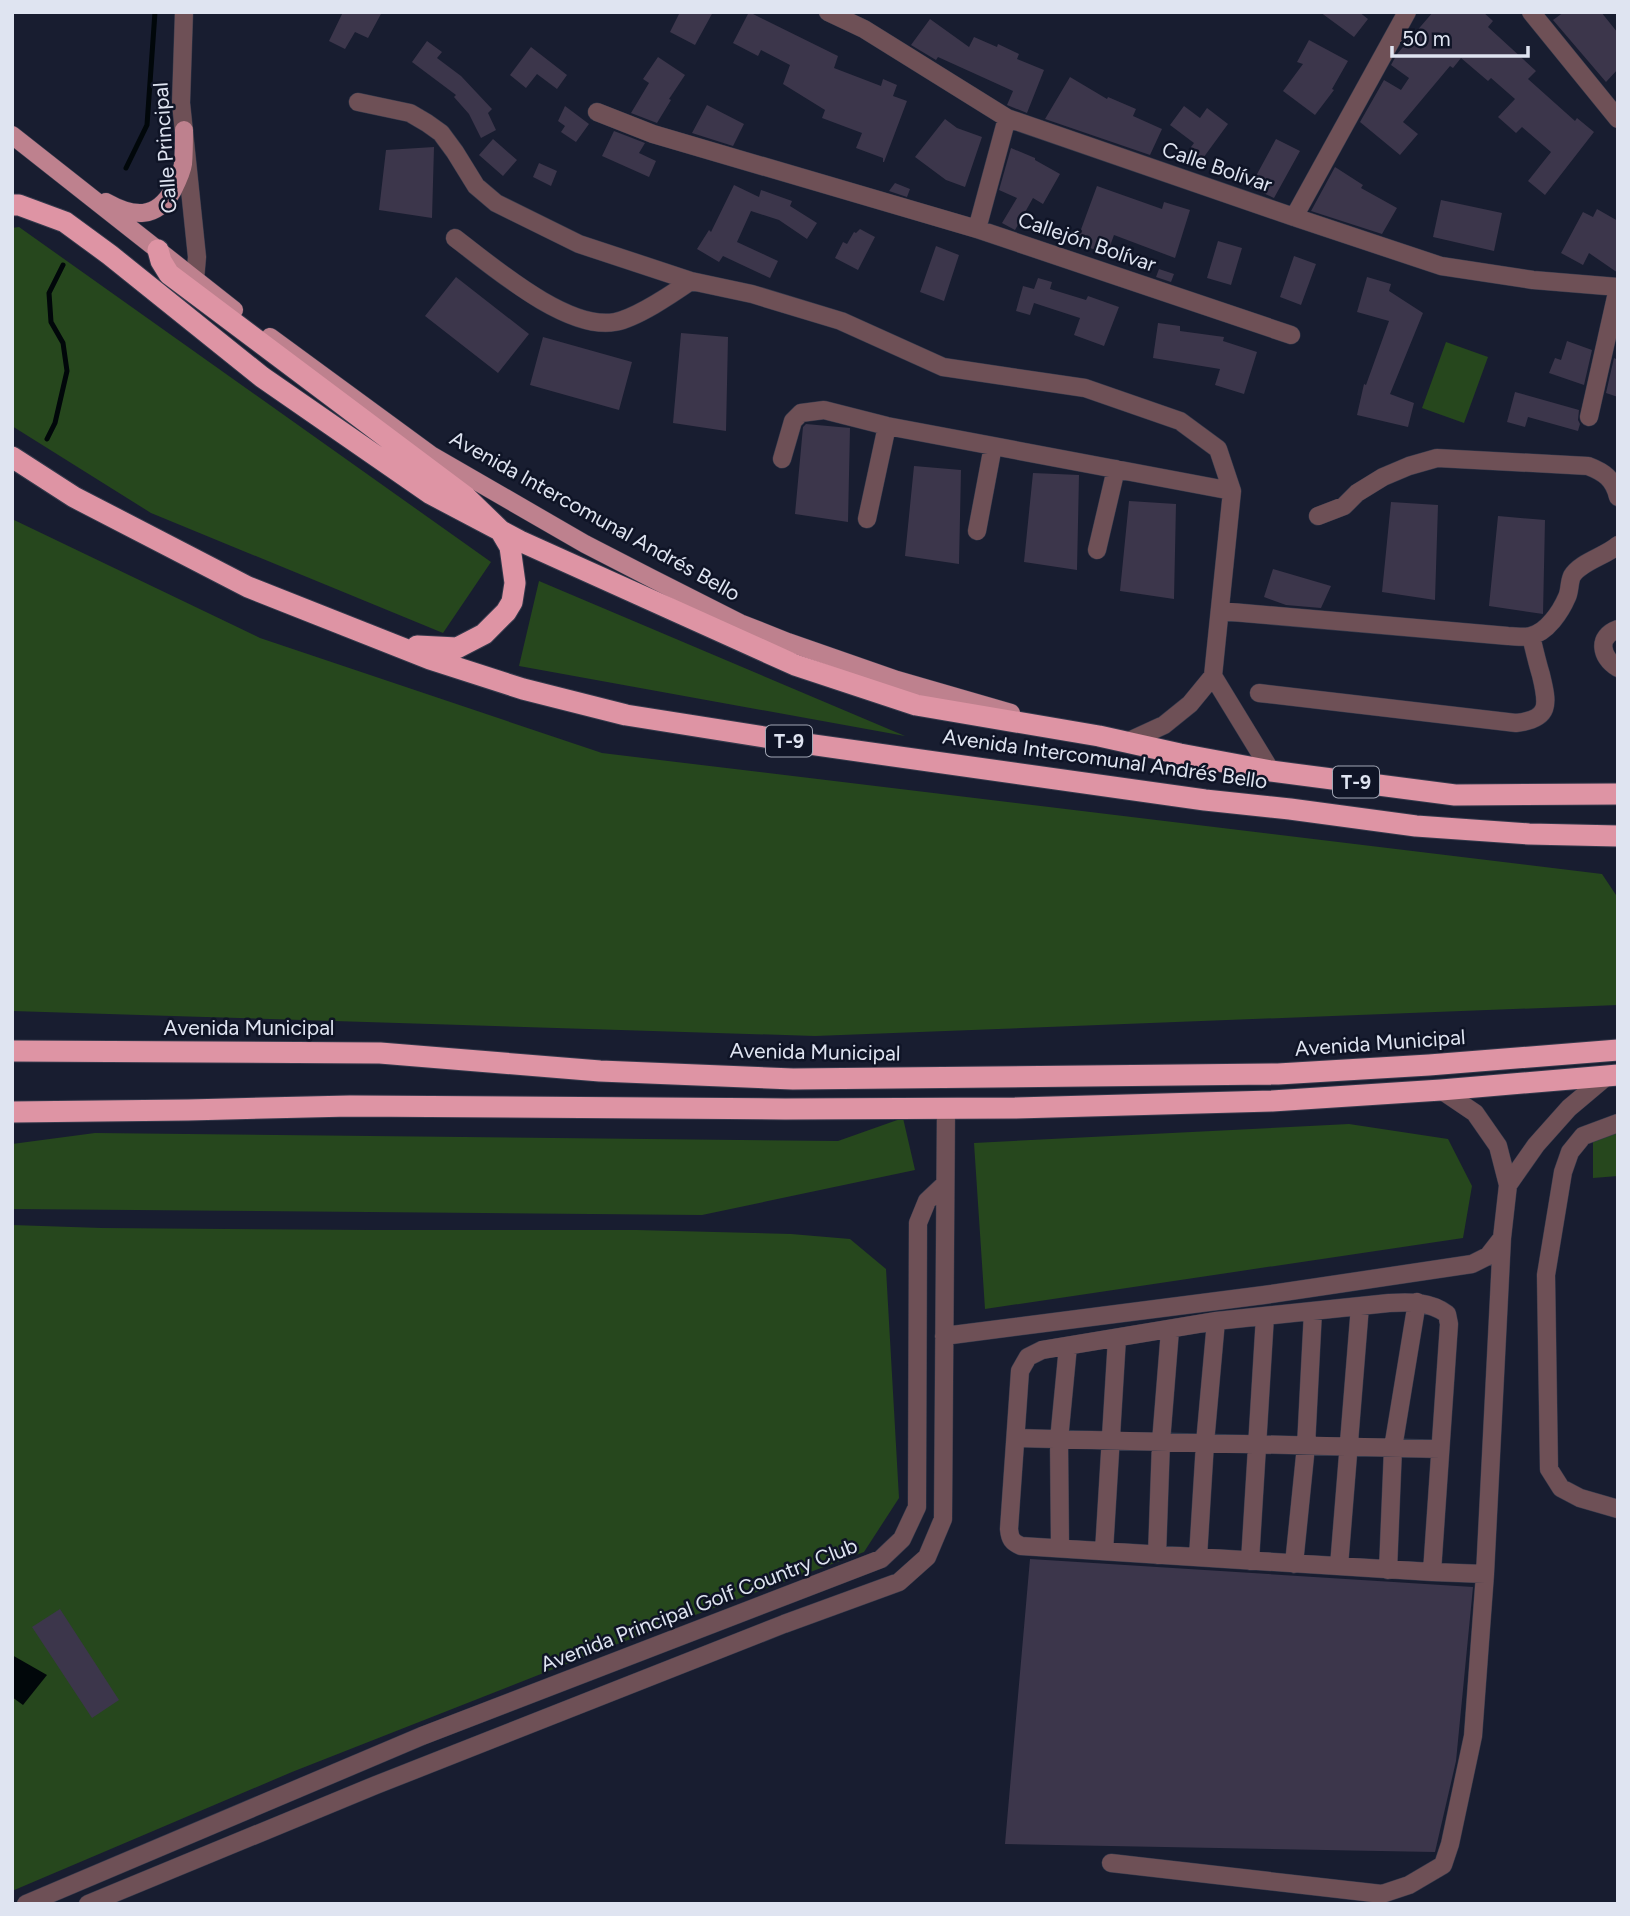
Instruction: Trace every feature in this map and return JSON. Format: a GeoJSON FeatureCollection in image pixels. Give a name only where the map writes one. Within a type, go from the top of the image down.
{"type":"FeatureCollection","features":[{"type":"Feature","properties":{"kind":"highway"},"geometry":{"type":"LineString","coordinates":[[12,205],[19,205],[65,222],[262,377],[431,494],[500,530],[795,665],[916,705],[1098,736]]}},
{"type":"Feature","properties":{"kind":"highway"},"geometry":{"type":"LineString","coordinates":[[158,250],[169,274],[466,497],[500,530],[510,547],[515,583],[512,602],[484,634],[457,648],[422,647],[378,638]]}},
{"type":"Feature","properties":{"kind":"highway","name":"Avenida Intercomunal Andrés Bello"},"geometry":{"type":"LineString","coordinates":[[12,457],[74,498],[248,587],[430,659],[523,688],[626,715],[808,744],[1205,800],[1416,825],[1613,839]]}},
{"type":"Feature","properties":{"kind":"highway","name":"Avenida Intercomunal Andrés Bello"},"geometry":{"type":"LineString","coordinates":[[1098,736],[1271,771],[1455,794],[1608,794]]}},
{"type":"Feature","properties":{"kind":"highway","name":"Avenida Municipal"},"geometry":{"type":"LineString","coordinates":[[12,1051],[380,1053],[600,1071],[793,1079],[1278,1074],[1618,1051]]}},
{"type":"Feature","properties":{"kind":"highway"},"geometry":{"type":"LineString","coordinates":[[12,1112],[350,1106],[946,1108],[1272,1101],[1612,1076]]}},
{"type":"Feature","properties":{"kind":"main road"},"geometry":{"type":"LineString","coordinates":[[79,187],[117,208],[131,212],[154,211],[166,201],[183,167],[184,130]]}},
{"type":"Feature","properties":{"kind":"main road","name":"Avenida Intercomunal Andrés Bello"},"geometry":{"type":"LineString","coordinates":[[12,135],[241,316],[431,455],[585,544],[740,623],[812,651],[897,680],[1098,736]]}},
{"type":"Feature","properties":{"kind":"street","name":"Calle Principal"},"geometry":{"type":"LineString","coordinates":[[184,12],[181,103],[197,257],[195,280]]}},
{"type":"Feature","properties":{"kind":"street","name":"Calle Bolívar"},"geometry":{"type":"LineString","coordinates":[[828,12],[864,29],[1007,118],[1441,266],[1533,281],[1618,287]]}},
{"type":"Feature","properties":{"kind":"street"},"geometry":{"type":"LineString","coordinates":[[1294,217],[1407,12]]}},
{"type":"Feature","properties":{"kind":"street"},"geometry":{"type":"LineString","coordinates":[[1531,12],[1618,119]]}},
{"type":"Feature","properties":{"kind":"street"},"geometry":{"type":"LineString","coordinates":[[358,102],[410,113],[427,123],[440,133],[455,152],[475,186],[496,203],[579,244],[691,281],[752,294],[841,321],[943,367],[1085,388],[1180,421],[1218,449],[1232,491],[1213,676],[1190,704],[1164,725],[1127,742]]}},
{"type":"Feature","properties":{"kind":"street","name":"Callejón Bolívar"},"geometry":{"type":"LineString","coordinates":[[597,111],[653,134],[977,229],[1291,335]]}},
{"type":"Feature","properties":{"kind":"street"},"geometry":{"type":"LineString","coordinates":[[977,229],[1007,118]]}},
{"type":"Feature","properties":{"kind":"street"},"geometry":{"type":"LineString","coordinates":[[455,238],[519,285],[553,306],[574,317],[603,324],[618,322],[659,303],[691,281]]}},
{"type":"Feature","properties":{"kind":"street"},"geometry":{"type":"LineString","coordinates":[[1589,417],[1618,287]]}},
{"type":"Feature","properties":{"kind":"street"},"geometry":{"type":"LineString","coordinates":[[782,459],[793,421],[801,412],[824,410],[887,426],[1232,491]]}},
{"type":"Feature","properties":{"kind":"street"},"geometry":{"type":"LineString","coordinates":[[867,519],[887,426]]}},
{"type":"Feature","properties":{"kind":"street"},"geometry":{"type":"LineString","coordinates":[[977,531],[993,446]]}},
{"type":"Feature","properties":{"kind":"street"},"geometry":{"type":"LineString","coordinates":[[1318,516],[1344,506],[1357,493],[1383,477],[1437,458],[1588,466],[1602,471],[1609,478],[1618,497]]}},
{"type":"Feature","properties":{"kind":"street"},"geometry":{"type":"LineString","coordinates":[[1097,550],[1116,469]]}},
{"type":"Feature","properties":{"kind":"street"},"geometry":{"type":"LineString","coordinates":[[1220,611],[1531,636],[1541,631],[1556,616],[1569,595],[1572,575],[1586,563],[1618,545]]}},
{"type":"Feature","properties":{"kind":"street"},"geometry":{"type":"LineString","coordinates":[[1618,629],[1612,631],[1603,646],[1604,654],[1618,668]]}},
{"type":"Feature","properties":{"kind":"street"},"geometry":{"type":"LineString","coordinates":[[1259,693],[1516,723],[1530,721],[1545,710],[1547,699],[1531,636]]}},
{"type":"Feature","properties":{"kind":"street"},"geometry":{"type":"LineString","coordinates":[[1213,676],[1271,771]]}},
{"type":"Feature","properties":{"kind":"street"},"geometry":{"type":"LineString","coordinates":[[1608,794],[1618,781]]}},
{"type":"Feature","properties":{"kind":"street"},"geometry":{"type":"LineString","coordinates":[[1508,1185],[1536,1144],[1569,1108],[1612,1076]]}},
{"type":"Feature","properties":{"kind":"street"},"geometry":{"type":"LineString","coordinates":[[1111,1863],[1382,1894],[1409,1885],[1443,1865],[1473,1736],[1485,1574],[1502,1238],[1508,1185],[1498,1146],[1475,1113],[1441,1090]]}},
{"type":"Feature","properties":{"kind":"street"},"geometry":{"type":"LineString","coordinates":[[88,1904],[401,1775],[784,1624],[900,1582],[927,1557],[943,1519],[946,1108]]}},
{"type":"Feature","properties":{"kind":"street"},"geometry":{"type":"LineString","coordinates":[[1618,1124],[1583,1136],[1570,1152],[1563,1172],[1546,1275],[1549,1469],[1561,1488],[1580,1498],[1618,1509]]}},
{"type":"Feature","properties":{"kind":"street","name":"Avenida Principal Golf Country Club"},"geometry":{"type":"LineString","coordinates":[[26,1904],[422,1736],[881,1559],[901,1539],[918,1507],[918,1223],[926,1201],[945,1184]]}},
{"type":"Feature","properties":{"kind":"street"},"geometry":{"type":"LineString","coordinates":[[944,1336],[1264,1295],[1472,1264],[1488,1256],[1502,1238]]}},
{"type":"Feature","properties":{"kind":"street"},"geometry":{"type":"LineString","coordinates":[[1432,1573],[1449,1324],[1447,1314],[1437,1307],[1417,1302],[1216,1321],[1042,1350],[1028,1357],[1020,1371],[1009,1529],[1014,1543],[1021,1546],[1157,1555],[1432,1573],[1485,1574]]}},
{"type":"Feature","properties":{"kind":"street"},"geometry":{"type":"LineString","coordinates":[[1388,1570],[1393,1448],[1417,1302]]}},
{"type":"Feature","properties":{"kind":"street"},"geometry":{"type":"LineString","coordinates":[[1339,1566],[1360,1306]]}},
{"type":"Feature","properties":{"kind":"street"},"geometry":{"type":"LineString","coordinates":[[1294,1563],[1306,1446],[1313,1311]]}},
{"type":"Feature","properties":{"kind":"street"},"geometry":{"type":"LineString","coordinates":[[1250,1561],[1265,1316]]}},
{"type":"Feature","properties":{"kind":"street"},"geometry":{"type":"LineString","coordinates":[[1198,1557],[1216,1321]]}},
{"type":"Feature","properties":{"kind":"street"},"geometry":{"type":"LineString","coordinates":[[1157,1555],[1161,1442],[1170,1330]]}},
{"type":"Feature","properties":{"kind":"street"},"geometry":{"type":"LineString","coordinates":[[1104,1551],[1117,1338]]}},
{"type":"Feature","properties":{"kind":"street"},"geometry":{"type":"LineString","coordinates":[[1060,1548],[1059,1440],[1068,1346]]}},
{"type":"Feature","properties":{"kind":"street"},"geometry":{"type":"LineString","coordinates":[[1016,1438],[1440,1448]]}},
{"type":"Feature","properties":{"kind":"green space"},"geometry":{"type":"Polygon","coordinates":[[[19,227],[491,562],[443,633],[151,513],[12,426],[12,228],[19,227]]]}},
{"type":"Feature","properties":{"kind":"green space"},"geometry":{"type":"Polygon","coordinates":[[[1446,342],[1488,357],[1464,423],[1422,408],[1446,342]]]}},
{"type":"Feature","properties":{"kind":"green space"},"geometry":{"type":"Polygon","coordinates":[[[12,519],[260,638],[602,753],[1602,874],[1618,898],[1618,1005],[815,1036],[12,1011],[12,519]]]}},
{"type":"Feature","properties":{"kind":"green space"},"geometry":{"type":"Polygon","coordinates":[[[539,581],[905,736],[519,666],[539,581]]]}},
{"type":"Feature","properties":{"kind":"green space"},"geometry":{"type":"Polygon","coordinates":[[[903,1118],[915,1170],[702,1215],[12,1209],[12,1144],[95,1133],[838,1141],[903,1118]]]}},
{"type":"Feature","properties":{"kind":"green space"},"geometry":{"type":"Polygon","coordinates":[[[1618,1123],[1618,1176],[1593,1178],[1593,1126],[1618,1123]]]}},
{"type":"Feature","properties":{"kind":"green space"},"geometry":{"type":"Polygon","coordinates":[[[1349,1124],[1448,1139],[1472,1186],[1463,1238],[985,1309],[974,1143],[1349,1124]]]}},
{"type":"Feature","properties":{"kind":"green space"},"geometry":{"type":"Polygon","coordinates":[[[12,1225],[102,1228],[637,1230],[791,1234],[850,1239],[886,1269],[899,1498],[864,1552],[612,1646],[292,1772],[12,1891],[12,1225]]]}},
{"type":"Feature","properties":{"kind":"shaded area"},"geometry":{"type":"Polygon","coordinates":[[[12,1655],[47,1675],[23,1705],[12,1697],[12,1655]]]}},
{"type":"Feature","properties":{"kind":"building"},"geometry":{"type":"Polygon","coordinates":[[[343,12],[382,12],[368,38],[355,32],[345,49],[329,41],[343,12]]]}},
{"type":"Feature","properties":{"kind":"building"},"geometry":{"type":"Polygon","coordinates":[[[680,12],[713,12],[695,45],[670,32],[680,12]]]}},
{"type":"Feature","properties":{"kind":"building"},"geometry":{"type":"Polygon","coordinates":[[[749,12],[838,56],[834,68],[881,86],[883,79],[897,85],[893,96],[907,101],[884,162],[883,158],[856,148],[862,133],[822,118],[825,110],[783,84],[790,65],[761,50],[758,56],[733,43],[749,12]]]}},
{"type":"Feature","properties":{"kind":"building"},"geometry":{"type":"Polygon","coordinates":[[[1320,12],[1359,12],[1368,19],[1354,37],[1320,12]]]}},
{"type":"Feature","properties":{"kind":"building"},"geometry":{"type":"Polygon","coordinates":[[[1433,12],[1483,12],[1493,21],[1488,27],[1536,71],[1528,79],[1575,121],[1577,118],[1594,132],[1545,195],[1528,181],[1551,152],[1522,127],[1516,133],[1498,117],[1515,99],[1491,78],[1488,81],[1461,58],[1453,68],[1450,66],[1403,122],[1418,134],[1400,155],[1360,122],[1384,80],[1401,90],[1409,78],[1391,65],[1397,54],[1433,12]]]}},
{"type":"Feature","properties":{"kind":"building"},"geometry":{"type":"Polygon","coordinates":[[[1564,12],[1601,12],[1618,33],[1618,69],[1606,82],[1553,20],[1564,12]]]}},
{"type":"Feature","properties":{"kind":"building"},"geometry":{"type":"Polygon","coordinates":[[[930,19],[969,47],[974,37],[997,47],[998,44],[1019,54],[1017,59],[1044,70],[1027,113],[1007,105],[1013,91],[938,57],[936,60],[911,45],[930,19]]]}},
{"type":"Feature","properties":{"kind":"building"},"geometry":{"type":"Polygon","coordinates":[[[1309,40],[1348,61],[1332,89],[1334,90],[1315,115],[1283,91],[1303,64],[1297,62],[1309,40]]]}},
{"type":"Feature","properties":{"kind":"building"},"geometry":{"type":"Polygon","coordinates":[[[427,41],[442,52],[437,58],[461,76],[492,109],[488,113],[496,130],[481,138],[469,114],[454,97],[456,95],[412,62],[427,41]]]}},
{"type":"Feature","properties":{"kind":"building"},"geometry":{"type":"Polygon","coordinates":[[[531,47],[567,75],[557,89],[537,74],[526,88],[510,75],[531,47]]]}},
{"type":"Feature","properties":{"kind":"building"},"geometry":{"type":"Polygon","coordinates":[[[658,57],[685,75],[657,123],[631,113],[649,83],[643,79],[658,57]]]}},
{"type":"Feature","properties":{"kind":"building"},"geometry":{"type":"Polygon","coordinates":[[[1070,77],[1107,99],[1108,97],[1136,109],[1133,116],[1162,129],[1150,155],[1045,119],[1070,77]]]}},
{"type":"Feature","properties":{"kind":"building"},"geometry":{"type":"Polygon","coordinates":[[[707,105],[744,124],[733,146],[692,133],[707,105]]]}},
{"type":"Feature","properties":{"kind":"building"},"geometry":{"type":"Polygon","coordinates":[[[565,106],[589,124],[576,142],[561,132],[565,126],[558,121],[565,106]]]}},
{"type":"Feature","properties":{"kind":"building"},"geometry":{"type":"Polygon","coordinates":[[[1184,106],[1200,118],[1207,108],[1228,124],[1198,165],[1185,155],[1194,143],[1170,125],[1184,106]]]}},
{"type":"Feature","properties":{"kind":"building"},"geometry":{"type":"Polygon","coordinates":[[[945,119],[957,128],[982,137],[965,187],[946,180],[915,157],[945,119]]]}},
{"type":"Feature","properties":{"kind":"building"},"geometry":{"type":"Polygon","coordinates":[[[614,131],[645,143],[639,153],[656,161],[649,177],[602,156],[614,131]]]}},
{"type":"Feature","properties":{"kind":"building"},"geometry":{"type":"Polygon","coordinates":[[[493,139],[517,160],[503,176],[479,155],[493,139]]]}},
{"type":"Feature","properties":{"kind":"building"},"geometry":{"type":"Polygon","coordinates":[[[1276,139],[1300,151],[1274,198],[1250,187],[1276,139]]]}},
{"type":"Feature","properties":{"kind":"building"},"geometry":{"type":"Polygon","coordinates":[[[434,147],[432,218],[379,210],[386,150],[434,147]]]}},
{"type":"Feature","properties":{"kind":"building"},"geometry":{"type":"Polygon","coordinates":[[[1011,148],[1035,158],[1060,174],[1043,204],[1033,198],[1015,230],[1002,223],[1017,198],[999,190],[1011,148]]]}},
{"type":"Feature","properties":{"kind":"building"},"geometry":{"type":"Polygon","coordinates":[[[539,163],[557,171],[551,186],[533,177],[539,163]]]}},
{"type":"Feature","properties":{"kind":"building"},"geometry":{"type":"Polygon","coordinates":[[[1335,167],[1363,185],[1361,188],[1397,208],[1382,234],[1311,211],[1335,167]]]}},
{"type":"Feature","properties":{"kind":"building"},"geometry":{"type":"Polygon","coordinates":[[[895,183],[910,189],[907,197],[889,191],[895,183]]]}},
{"type":"Feature","properties":{"kind":"building"},"geometry":{"type":"Polygon","coordinates":[[[734,185],[759,197],[761,190],[792,201],[790,206],[817,223],[807,239],[779,220],[751,211],[737,242],[778,261],[770,278],[723,256],[719,262],[697,249],[709,230],[711,232],[734,185]]]}},
{"type":"Feature","properties":{"kind":"building"},"geometry":{"type":"Polygon","coordinates":[[[1097,186],[1162,209],[1164,202],[1190,210],[1175,258],[1114,235],[1107,254],[1076,243],[1097,186]]]}},
{"type":"Feature","properties":{"kind":"building"},"geometry":{"type":"Polygon","coordinates":[[[1441,200],[1502,213],[1494,251],[1433,237],[1441,200]]]}},
{"type":"Feature","properties":{"kind":"building"},"geometry":{"type":"Polygon","coordinates":[[[1597,209],[1618,221],[1618,273],[1589,253],[1583,265],[1561,253],[1583,212],[1593,217],[1597,209]]]}},
{"type":"Feature","properties":{"kind":"building"},"geometry":{"type":"Polygon","coordinates":[[[860,229],[875,237],[858,270],[835,258],[843,242],[847,244],[854,232],[860,229]]]}},
{"type":"Feature","properties":{"kind":"building"},"geometry":{"type":"Polygon","coordinates":[[[1218,241],[1242,248],[1231,285],[1207,278],[1218,241]]]}},
{"type":"Feature","properties":{"kind":"building"},"geometry":{"type":"Polygon","coordinates":[[[936,246],[959,255],[944,301],[920,292],[936,246]]]}},
{"type":"Feature","properties":{"kind":"building"},"geometry":{"type":"Polygon","coordinates":[[[1294,256],[1316,264],[1301,305],[1280,297],[1294,256]]]}},
{"type":"Feature","properties":{"kind":"building"},"geometry":{"type":"Polygon","coordinates":[[[1159,269],[1174,274],[1171,282],[1156,277],[1159,269]]]}},
{"type":"Feature","properties":{"kind":"building"},"geometry":{"type":"Polygon","coordinates":[[[456,277],[529,334],[498,373],[425,316],[456,277]]]}},
{"type":"Feature","properties":{"kind":"building"},"geometry":{"type":"Polygon","coordinates":[[[1367,277],[1391,284],[1389,291],[1423,313],[1390,394],[1414,403],[1408,427],[1357,415],[1364,384],[1366,385],[1389,321],[1357,312],[1367,277]]]}},
{"type":"Feature","properties":{"kind":"building"},"geometry":{"type":"Polygon","coordinates":[[[1038,278],[1052,282],[1050,289],[1086,300],[1088,296],[1119,307],[1104,346],[1074,335],[1080,318],[1034,303],[1030,315],[1016,311],[1023,286],[1034,289],[1038,278]]]}},
{"type":"Feature","properties":{"kind":"building"},"geometry":{"type":"Polygon","coordinates":[[[1158,323],[1180,326],[1180,331],[1224,337],[1223,341],[1257,352],[1244,394],[1215,385],[1220,369],[1153,358],[1158,323]]]}},
{"type":"Feature","properties":{"kind":"building"},"geometry":{"type":"Polygon","coordinates":[[[681,333],[728,337],[726,431],[673,423],[681,333]]]}},
{"type":"Feature","properties":{"kind":"building"},"geometry":{"type":"Polygon","coordinates":[[[543,337],[632,362],[619,410],[530,385],[543,337]]]}},
{"type":"Feature","properties":{"kind":"building"},"geometry":{"type":"Polygon","coordinates":[[[1567,341],[1592,350],[1584,385],[1549,373],[1555,358],[1561,360],[1567,341]]]}},
{"type":"Feature","properties":{"kind":"building"},"geometry":{"type":"Polygon","coordinates":[[[1614,358],[1618,360],[1618,397],[1606,393],[1614,358]]]}},
{"type":"Feature","properties":{"kind":"building"},"geometry":{"type":"Polygon","coordinates":[[[1515,392],[1579,410],[1578,431],[1528,417],[1525,427],[1507,422],[1515,392]]]}},
{"type":"Feature","properties":{"kind":"building"},"geometry":{"type":"Polygon","coordinates":[[[806,424],[850,428],[848,522],[795,514],[803,427],[806,424]]]}},
{"type":"Feature","properties":{"kind":"building"},"geometry":{"type":"Polygon","coordinates":[[[914,466],[961,470],[959,564],[905,556],[914,466]]]}},
{"type":"Feature","properties":{"kind":"building"},"geometry":{"type":"Polygon","coordinates":[[[1033,473],[1079,475],[1077,570],[1024,562],[1033,473]]]}},
{"type":"Feature","properties":{"kind":"building"},"geometry":{"type":"Polygon","coordinates":[[[1129,501],[1176,504],[1174,599],[1120,591],[1129,501]]]}},
{"type":"Feature","properties":{"kind":"building"},"geometry":{"type":"Polygon","coordinates":[[[1391,502],[1438,505],[1435,600],[1382,592],[1391,502]]]}},
{"type":"Feature","properties":{"kind":"building"},"geometry":{"type":"Polygon","coordinates":[[[1498,516],[1545,520],[1543,614],[1489,606],[1498,516]]]}},
{"type":"Feature","properties":{"kind":"building"},"geometry":{"type":"Polygon","coordinates":[[[1273,569],[1331,586],[1321,608],[1286,605],[1264,597],[1273,569]]]}},
{"type":"Feature","properties":{"kind":"building"},"geometry":{"type":"Polygon","coordinates":[[[1030,1559],[1473,1587],[1456,1761],[1435,1852],[1005,1844],[1030,1559]]]}},
{"type":"Feature","properties":{"kind":"building"},"geometry":{"type":"Polygon","coordinates":[[[60,1609],[119,1700],[92,1718],[32,1627],[60,1609]]]}},
{"type":"Feature","properties":{"kind":"waterway"},"geometry":{"type":"LineString","coordinates":[[126,168],[147,125],[155,12]]}},
{"type":"Feature","properties":{"kind":"waterway"},"geometry":{"type":"LineString","coordinates":[[47,439],[55,423],[67,371],[63,343],[51,322],[49,293],[63,265]]}}]}
